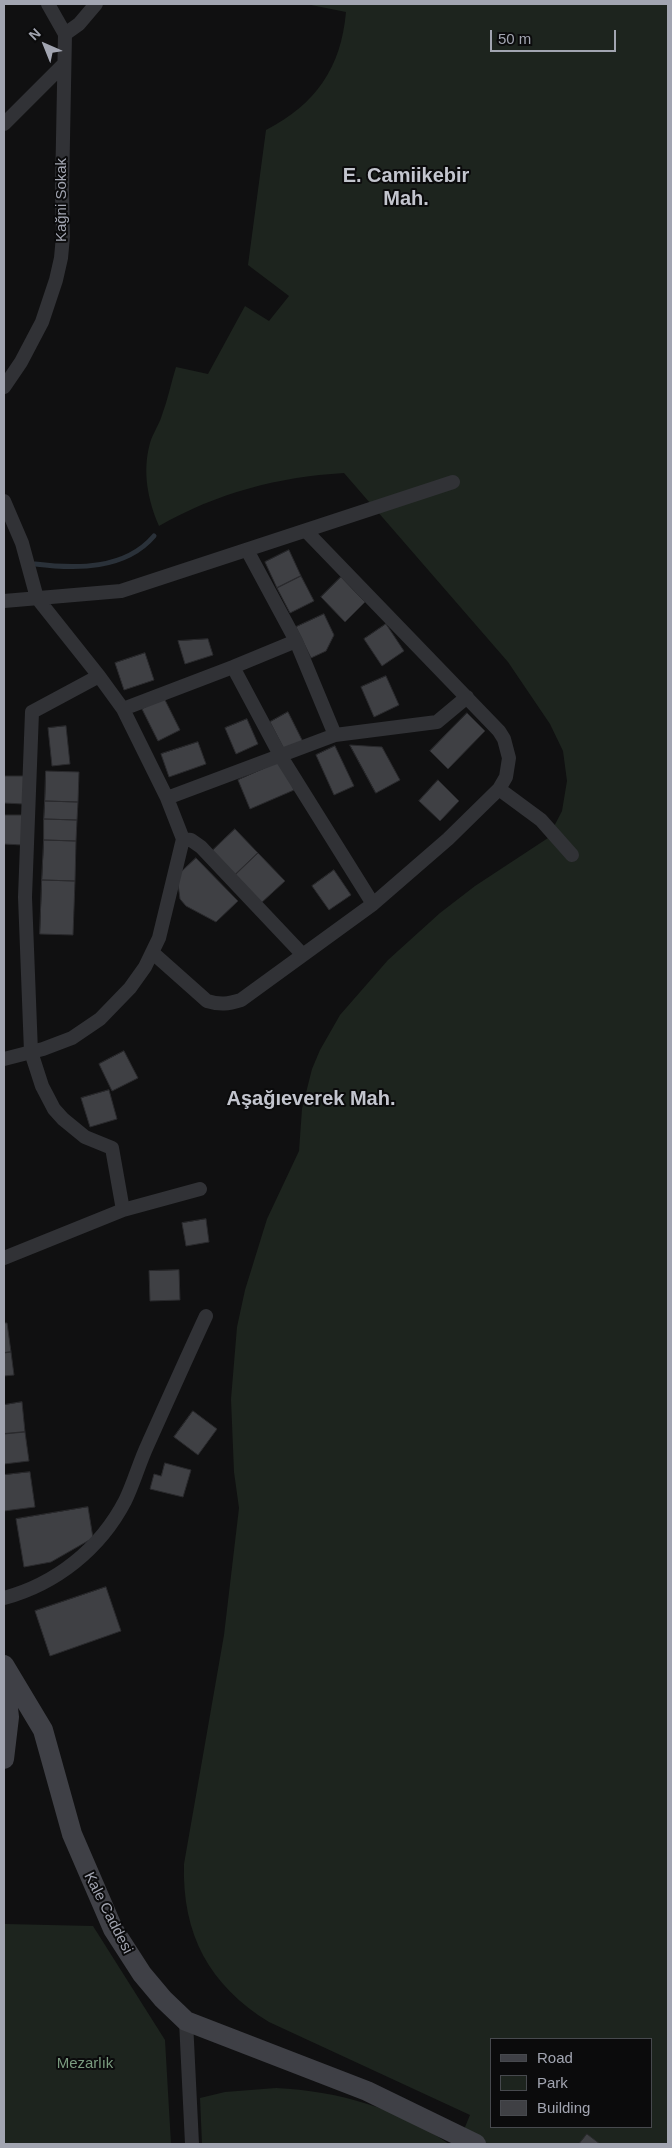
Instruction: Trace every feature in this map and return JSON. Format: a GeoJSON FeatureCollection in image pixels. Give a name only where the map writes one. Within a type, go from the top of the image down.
{"type":"FeatureCollection","features":[{"type":"Feature","properties":{"kind":"street"},"geometry":{"type":"LineString","coordinates":[[48,4],[65,34],[79,24],[96,4]]}},
{"type":"Feature","properties":{"kind":"street","name":"Kağni Sokak"},"geometry":{"type":"LineString","coordinates":[[4,387],[25,356],[42,322],[61,258],[63,236],[65,34]]}},
{"type":"Feature","properties":{"kind":"street"},"geometry":{"type":"LineString","coordinates":[[4,124],[64,64]]}},
{"type":"Feature","properties":{"kind":"street"},"geometry":{"type":"LineString","coordinates":[[4,601],[121,591],[453,482]]}},
{"type":"Feature","properties":{"kind":"street"},"geometry":{"type":"LineString","coordinates":[[4,502],[22,544],[37,598],[123,709],[167,798],[183,839],[164,923],[153,953],[134,983],[100,1019],[72,1038],[4,1059]]}},
{"type":"Feature","properties":{"kind":"street"},"geometry":{"type":"LineString","coordinates":[[153,953],[207,1000],[218,1004],[228,1004],[240,1000],[373,904],[448,839],[499,789],[506,777],[509,767],[508,748],[499,731],[306,531]]}},
{"type":"Feature","properties":{"kind":"street"},"geometry":{"type":"LineString","coordinates":[[247,550],[296,641],[335,735]]}},
{"type":"Feature","properties":{"kind":"street"},"geometry":{"type":"LineString","coordinates":[[123,709],[296,641]]}},
{"type":"Feature","properties":{"kind":"street"},"geometry":{"type":"LineString","coordinates":[[233,667],[280,756],[373,904]]}},
{"type":"Feature","properties":{"kind":"street"},"geometry":{"type":"LineString","coordinates":[[99,676],[32,712],[25,897],[31,1052],[42,1086],[58,1114],[73,1129],[85,1137],[112,1148],[123,1210]]}},
{"type":"Feature","properties":{"kind":"street"},"geometry":{"type":"LineString","coordinates":[[167,798],[335,735],[437,722],[466,697]]}},
{"type":"Feature","properties":{"kind":"street"},"geometry":{"type":"LineString","coordinates":[[499,789],[541,820],[572,855]]}},
{"type":"Feature","properties":{"kind":"street"},"geometry":{"type":"LineString","coordinates":[[183,839],[191,840],[201,847],[303,954]]}},
{"type":"Feature","properties":{"kind":"street"},"geometry":{"type":"LineString","coordinates":[[4,1258],[123,1210],[200,1189]]}},
{"type":"Feature","properties":{"kind":"street"},"geometry":{"type":"LineString","coordinates":[[4,1598],[37,1586],[67,1568],[89,1550],[111,1523],[126,1500],[140,1461],[206,1316]]}},
{"type":"Feature","properties":{"kind":"street"},"geometry":{"type":"LineString","coordinates":[[4,1665],[10,1717],[4,1759]]}},
{"type":"Feature","properties":{"kind":"street","name":"Kale Caddesi"},"geometry":{"type":"LineString","coordinates":[[4,1665],[43,1730],[72,1834],[113,1929],[142,1974],[164,1999],[186,2021],[367,2091],[476,2144]]}},
{"type":"Feature","properties":{"kind":"street"},"geometry":{"type":"LineString","coordinates":[[186,2021],[192,2144]]}},
{"type":"Feature","properties":{"kind":"green space"},"geometry":{"type":"Polygon","coordinates":[[[306,4],[668,4],[668,2144],[458,2144],[470,2115],[269,2022],[230,1992],[215,1974],[203,1955],[194,1935],[188,1913],[184,1864],[224,1635],[239,1508],[234,1472],[231,1399],[237,1327],[245,1290],[267,1219],[299,1151],[302,1109],[312,1069],[320,1050],[340,1015],[388,960],[440,913],[475,886],[548,838],[562,811],[567,781],[563,751],[550,724],[508,662],[344,473],[295,478],[248,489],[203,504],[159,526],[149,496],[146,465],[151,439],[164,409],[176,367],[208,374],[245,306],[269,321],[289,296],[248,265],[266,130],[284,120],[299,108],[323,82],[332,67],[343,32],[346,12],[306,4]]]}},
{"type":"Feature","properties":{"kind":"green space","name":"Mezarlık"},"geometry":{"type":"Polygon","coordinates":[[[5,1924],[93,1926],[165,2040],[171,2144],[4,2144],[5,1924]]]}},
{"type":"Feature","properties":{"kind":"green space"},"geometry":{"type":"Polygon","coordinates":[[[276,2088],[322,2093],[367,2104],[409,2120],[449,2144],[202,2144],[200,2098],[225,2092],[276,2088]]]}},
{"type":"Feature","properties":{"kind":"building"},"geometry":{"type":"Polygon","coordinates":[[[289,550],[301,576],[277,588],[265,562],[289,550]]]}},
{"type":"Feature","properties":{"kind":"building"},"geometry":{"type":"Polygon","coordinates":[[[301,576],[314,601],[290,613],[277,588],[301,576]]]}},
{"type":"Feature","properties":{"kind":"building"},"geometry":{"type":"Polygon","coordinates":[[[341,577],[365,602],[345,622],[321,597],[341,577]]]}},
{"type":"Feature","properties":{"kind":"building"},"geometry":{"type":"Polygon","coordinates":[[[324,614],[334,635],[326,651],[311,658],[296,627],[324,614]]]}},
{"type":"Feature","properties":{"kind":"building"},"geometry":{"type":"Polygon","coordinates":[[[386,624],[404,651],[382,666],[364,639],[386,624]]]}},
{"type":"Feature","properties":{"kind":"building"},"geometry":{"type":"Polygon","coordinates":[[[208,639],[213,655],[185,664],[178,641],[208,639]]]}},
{"type":"Feature","properties":{"kind":"building"},"geometry":{"type":"Polygon","coordinates":[[[145,653],[154,680],[124,690],[115,663],[145,653]]]}},
{"type":"Feature","properties":{"kind":"building"},"geometry":{"type":"Polygon","coordinates":[[[386,676],[399,705],[374,717],[361,687],[386,676]]]}},
{"type":"Feature","properties":{"kind":"building"},"geometry":{"type":"Polygon","coordinates":[[[164,698],[180,730],[158,741],[142,709],[164,698]]]}},
{"type":"Feature","properties":{"kind":"building"},"geometry":{"type":"Polygon","coordinates":[[[288,712],[303,742],[285,751],[270,722],[288,712]]]}},
{"type":"Feature","properties":{"kind":"building"},"geometry":{"type":"Polygon","coordinates":[[[467,713],[485,731],[448,769],[430,751],[467,713]]]}},
{"type":"Feature","properties":{"kind":"building"},"geometry":{"type":"Polygon","coordinates":[[[247,719],[258,744],[236,754],[225,728],[247,719]]]}},
{"type":"Feature","properties":{"kind":"building"},"geometry":{"type":"Polygon","coordinates":[[[66,726],[70,764],[52,766],[48,728],[66,726]]]}},
{"type":"Feature","properties":{"kind":"building"},"geometry":{"type":"Polygon","coordinates":[[[198,742],[206,764],[169,777],[161,754],[198,742]]]}},
{"type":"Feature","properties":{"kind":"building"},"geometry":{"type":"Polygon","coordinates":[[[350,745],[382,747],[400,780],[376,793],[350,745]]]}},
{"type":"Feature","properties":{"kind":"building"},"geometry":{"type":"Polygon","coordinates":[[[335,746],[354,786],[334,795],[316,755],[335,746]]]}},
{"type":"Feature","properties":{"kind":"building"},"geometry":{"type":"Polygon","coordinates":[[[281,761],[294,790],[250,809],[238,780],[281,761]]]}},
{"type":"Feature","properties":{"kind":"building"},"geometry":{"type":"Polygon","coordinates":[[[46,771],[79,772],[78,802],[45,801],[46,771]]]}},
{"type":"Feature","properties":{"kind":"building"},"geometry":{"type":"Polygon","coordinates":[[[4,776],[24,776],[23,804],[4,803],[4,776]]]}},
{"type":"Feature","properties":{"kind":"building"},"geometry":{"type":"Polygon","coordinates":[[[438,780],[459,801],[440,821],[419,801],[438,780]]]}},
{"type":"Feature","properties":{"kind":"building"},"geometry":{"type":"Polygon","coordinates":[[[45,801],[78,802],[77,820],[44,819],[45,801]]]}},
{"type":"Feature","properties":{"kind":"building"},"geometry":{"type":"Polygon","coordinates":[[[4,815],[23,815],[22,845],[4,844],[4,815]]]}},
{"type":"Feature","properties":{"kind":"building"},"geometry":{"type":"Polygon","coordinates":[[[44,819],[77,820],[76,841],[44,840],[44,819]]]}},
{"type":"Feature","properties":{"kind":"building"},"geometry":{"type":"Polygon","coordinates":[[[235,829],[258,853],[234,876],[211,852],[235,829]]]}},
{"type":"Feature","properties":{"kind":"building"},"geometry":{"type":"Polygon","coordinates":[[[44,840],[76,841],[75,881],[42,880],[44,840]]]}},
{"type":"Feature","properties":{"kind":"building"},"geometry":{"type":"Polygon","coordinates":[[[258,853],[285,881],[260,904],[234,876],[258,853]]]}},
{"type":"Feature","properties":{"kind":"building"},"geometry":{"type":"Polygon","coordinates":[[[196,858],[238,901],[216,922],[186,906],[180,899],[177,876],[196,858]]]}},
{"type":"Feature","properties":{"kind":"building"},"geometry":{"type":"Polygon","coordinates":[[[334,870],[351,895],[329,910],[312,886],[334,870]]]}},
{"type":"Feature","properties":{"kind":"building"},"geometry":{"type":"Polygon","coordinates":[[[42,880],[75,881],[73,935],[40,934],[42,880]]]}},
{"type":"Feature","properties":{"kind":"building"},"geometry":{"type":"Polygon","coordinates":[[[124,1051],[138,1078],[112,1091],[99,1064],[124,1051]]]}},
{"type":"Feature","properties":{"kind":"building"},"geometry":{"type":"Polygon","coordinates":[[[109,1090],[117,1119],[90,1127],[81,1098],[109,1090]]]}},
{"type":"Feature","properties":{"kind":"building"},"geometry":{"type":"Polygon","coordinates":[[[206,1219],[209,1242],[186,1246],[182,1223],[206,1219]]]}},
{"type":"Feature","properties":{"kind":"building"},"geometry":{"type":"Polygon","coordinates":[[[179,1270],[180,1300],[150,1301],[149,1271],[179,1270]]]}},
{"type":"Feature","properties":{"kind":"building"},"geometry":{"type":"Polygon","coordinates":[[[4,1323],[7,1323],[11,1352],[4,1353],[4,1323]]]}},
{"type":"Feature","properties":{"kind":"building"},"geometry":{"type":"Polygon","coordinates":[[[11,1352],[14,1375],[4,1376],[4,1353],[11,1352]]]}},
{"type":"Feature","properties":{"kind":"building"},"geometry":{"type":"Polygon","coordinates":[[[22,1402],[25,1432],[4,1434],[4,1405],[22,1402]]]}},
{"type":"Feature","properties":{"kind":"building"},"geometry":{"type":"Polygon","coordinates":[[[193,1411],[217,1429],[198,1455],[174,1437],[193,1411]]]}},
{"type":"Feature","properties":{"kind":"building"},"geometry":{"type":"Polygon","coordinates":[[[25,1432],[29,1461],[4,1464],[4,1434],[25,1432]]]}},
{"type":"Feature","properties":{"kind":"building"},"geometry":{"type":"Polygon","coordinates":[[[165,1463],[191,1470],[183,1497],[150,1489],[154,1474],[161,1476],[165,1463]]]}},
{"type":"Feature","properties":{"kind":"building"},"geometry":{"type":"Polygon","coordinates":[[[30,1472],[35,1507],[4,1511],[4,1475],[30,1472]]]}},
{"type":"Feature","properties":{"kind":"building"},"geometry":{"type":"Polygon","coordinates":[[[88,1507],[93,1538],[51,1562],[24,1567],[16,1519],[88,1507]]]}},
{"type":"Feature","properties":{"kind":"building"},"geometry":{"type":"Polygon","coordinates":[[[106,1587],[121,1631],[50,1656],[35,1611],[106,1587]]]}},
{"type":"Feature","properties":{"kind":"building"},"geometry":{"type":"Polygon","coordinates":[[[587,2134],[600,2144],[579,2144],[587,2134]]]}},
{"type":"Feature","properties":{"kind":"waterway"},"geometry":{"type":"LineString","coordinates":[[35,564],[67,567],[99,565],[129,555],[154,536]]}},
{"type":"Feature","properties":{"kind":"district","name":"E. Camiikebir Mah."},"geometry":{"type":"Point","coordinates":[406,188]}},
{"type":"Feature","properties":{"kind":"district","name":"Aşağıeverek Mah."},"geometry":{"type":"Point","coordinates":[311,1099]}}]}
